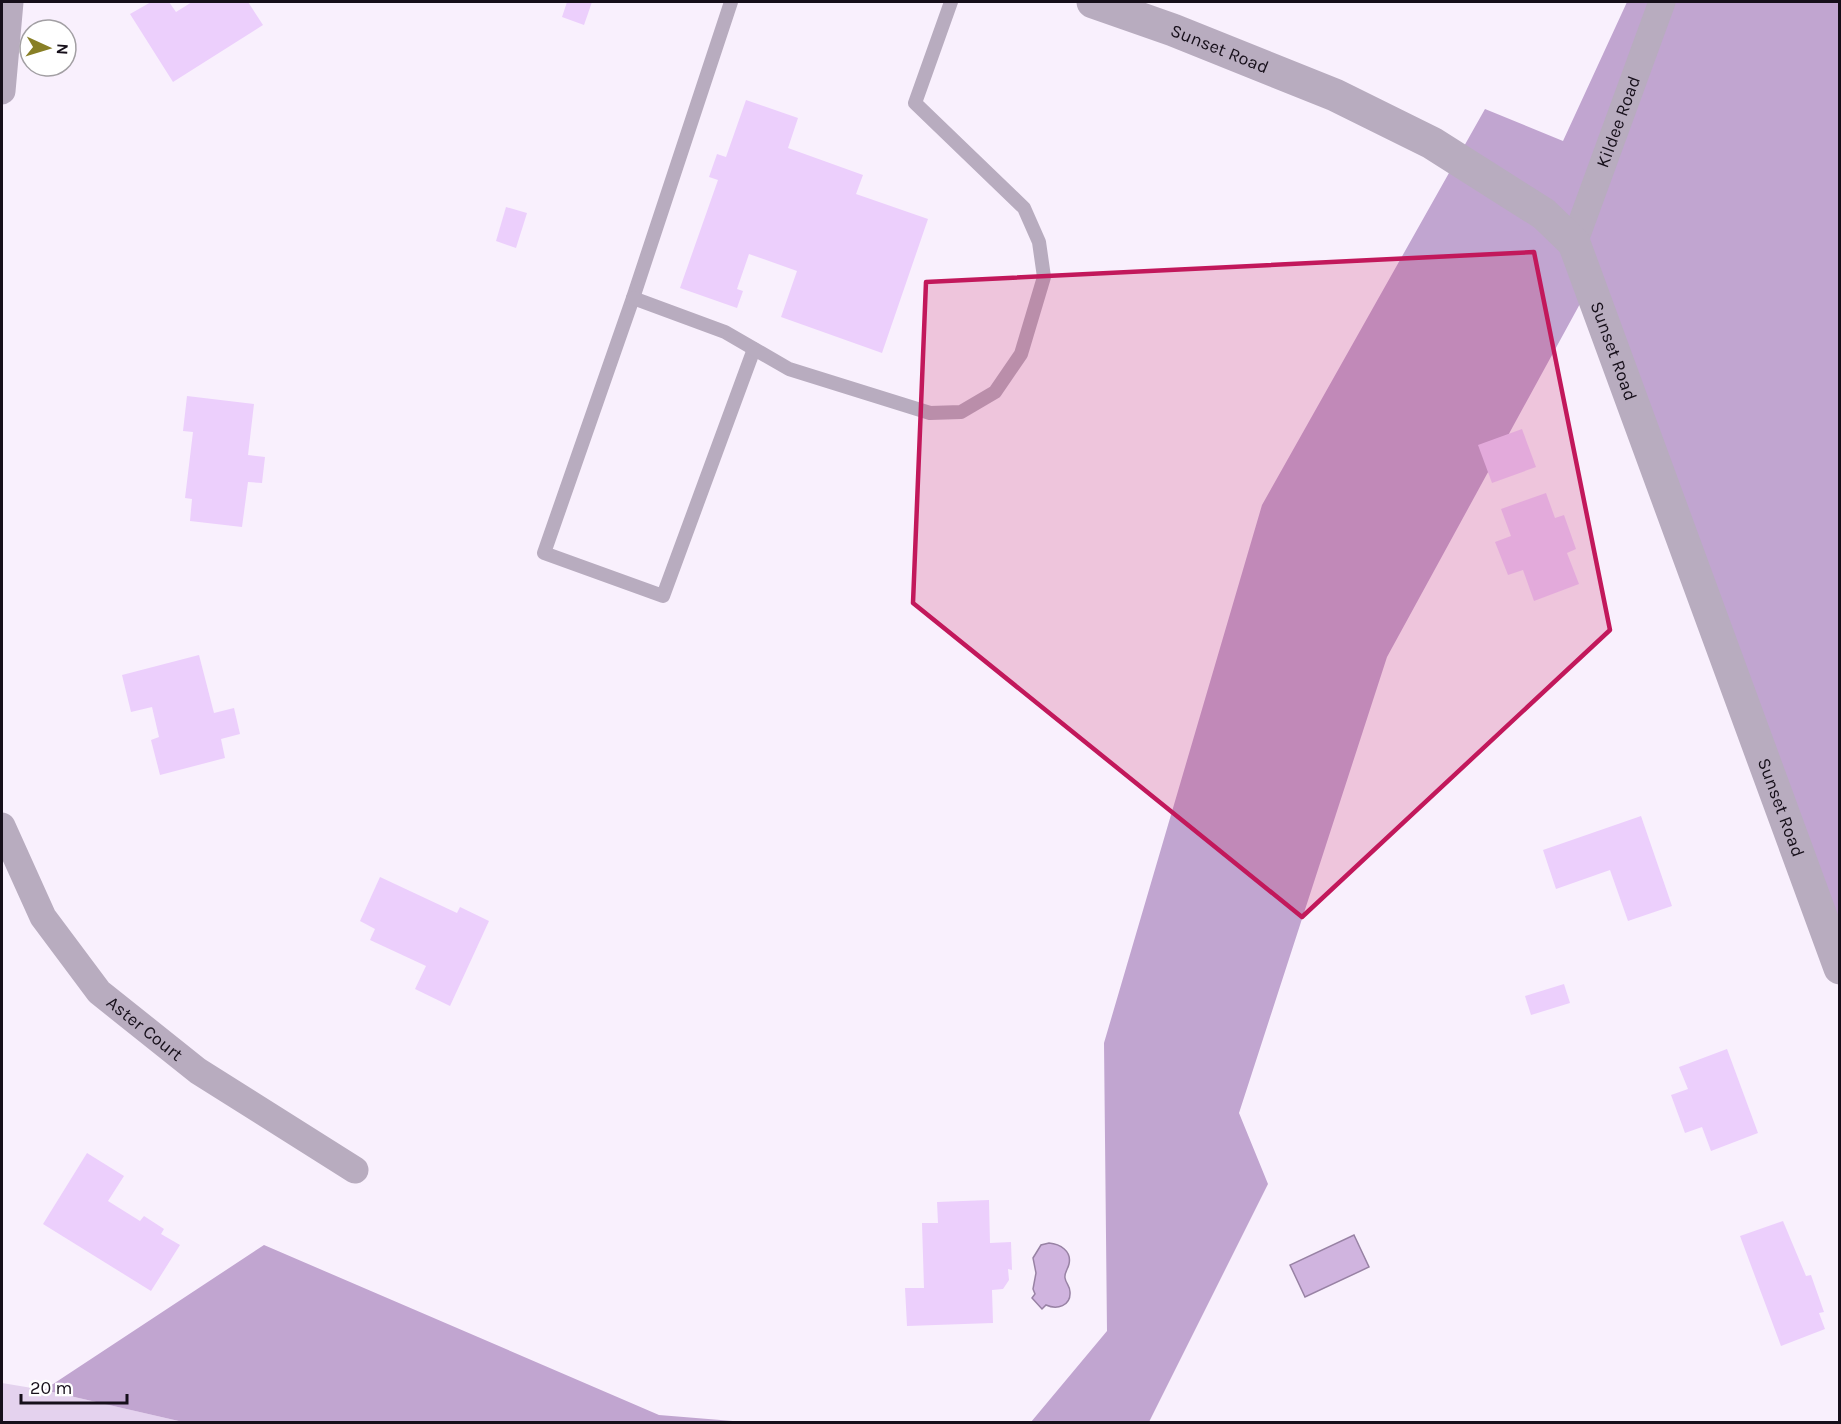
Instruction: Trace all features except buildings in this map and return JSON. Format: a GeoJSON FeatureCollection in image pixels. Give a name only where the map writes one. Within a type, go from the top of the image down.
{"type":"FeatureCollection","features":[{"type":"Feature","properties":{"kind":"street"},"geometry":{"type":"LineString","coordinates":[[2,91],[10,2]]}},
{"type":"Feature","properties":{"kind":"street","name":"Sunset Road"},"geometry":{"type":"LineString","coordinates":[[1093,2],[1173,30],[1335,95],[1432,143],[1544,214],[1574,243],[1839,968]]}},
{"type":"Feature","properties":{"kind":"street","name":"Kildee Road"},"geometry":{"type":"LineString","coordinates":[[1574,243],[1662,2]]}},
{"type":"Feature","properties":{"kind":"street","name":"Aster Court"},"geometry":{"type":"LineString","coordinates":[[2,826],[43,917],[99,992],[198,1071],[355,1170]]}},
{"type":"Feature","properties":{"kind":"lane"},"geometry":{"type":"LineString","coordinates":[[731,2],[633,298],[544,553],[663,596],[754,349]]}},
{"type":"Feature","properties":{"kind":"lane"},"geometry":{"type":"LineString","coordinates":[[633,298],[725,332],[789,369],[930,413],[961,412],[995,392],[1021,354],[1044,277],[1039,242],[1024,208],[915,103],[951,2]]}},
{"type":"Feature","properties":{"kind":"highlighted area"},"geometry":{"type":"Polygon","coordinates":[[[1534,252],[1610,630],[1302,917],[913,603],[926,282],[1534,252]]]}},
{"type":"Feature","properties":{"kind":"shaded area"},"geometry":{"type":"Polygon","coordinates":[[[1627,2],[1839,2],[1839,952],[1599,269],[1387,657],[1239,1113],[1268,1184],[1149,1422],[1031,1422],[1107,1331],[1104,1043],[1262,505],[1485,109],[1563,141],[1627,2]]]}},
{"type":"Feature","properties":{"kind":"shaded area"},"geometry":{"type":"Polygon","coordinates":[[[1354,1235],[1369,1267],[1305,1297],[1290,1265],[1354,1235]]]}},
{"type":"Feature","properties":{"kind":"shaded area"},"geometry":{"type":"Polygon","coordinates":[[[1049,1243],[1061,1247],[1069,1255],[1065,1276],[1070,1297],[1062,1306],[1046,1305],[1042,1309],[1032,1298],[1035,1294],[1033,1289],[1036,1273],[1033,1258],[1041,1245],[1049,1243]]]}},
{"type":"Feature","properties":{"kind":"shaded area"},"geometry":{"type":"Polygon","coordinates":[[[264,1245],[659,1415],[745,1422],[183,1422],[44,1390],[264,1245]]]}},
{"type":"Feature","properties":{"kind":"shaded area"},"geometry":{"type":"Polygon","coordinates":[[[2,1383],[44,1390],[183,1422],[2,1422],[2,1383]]]}}]}
